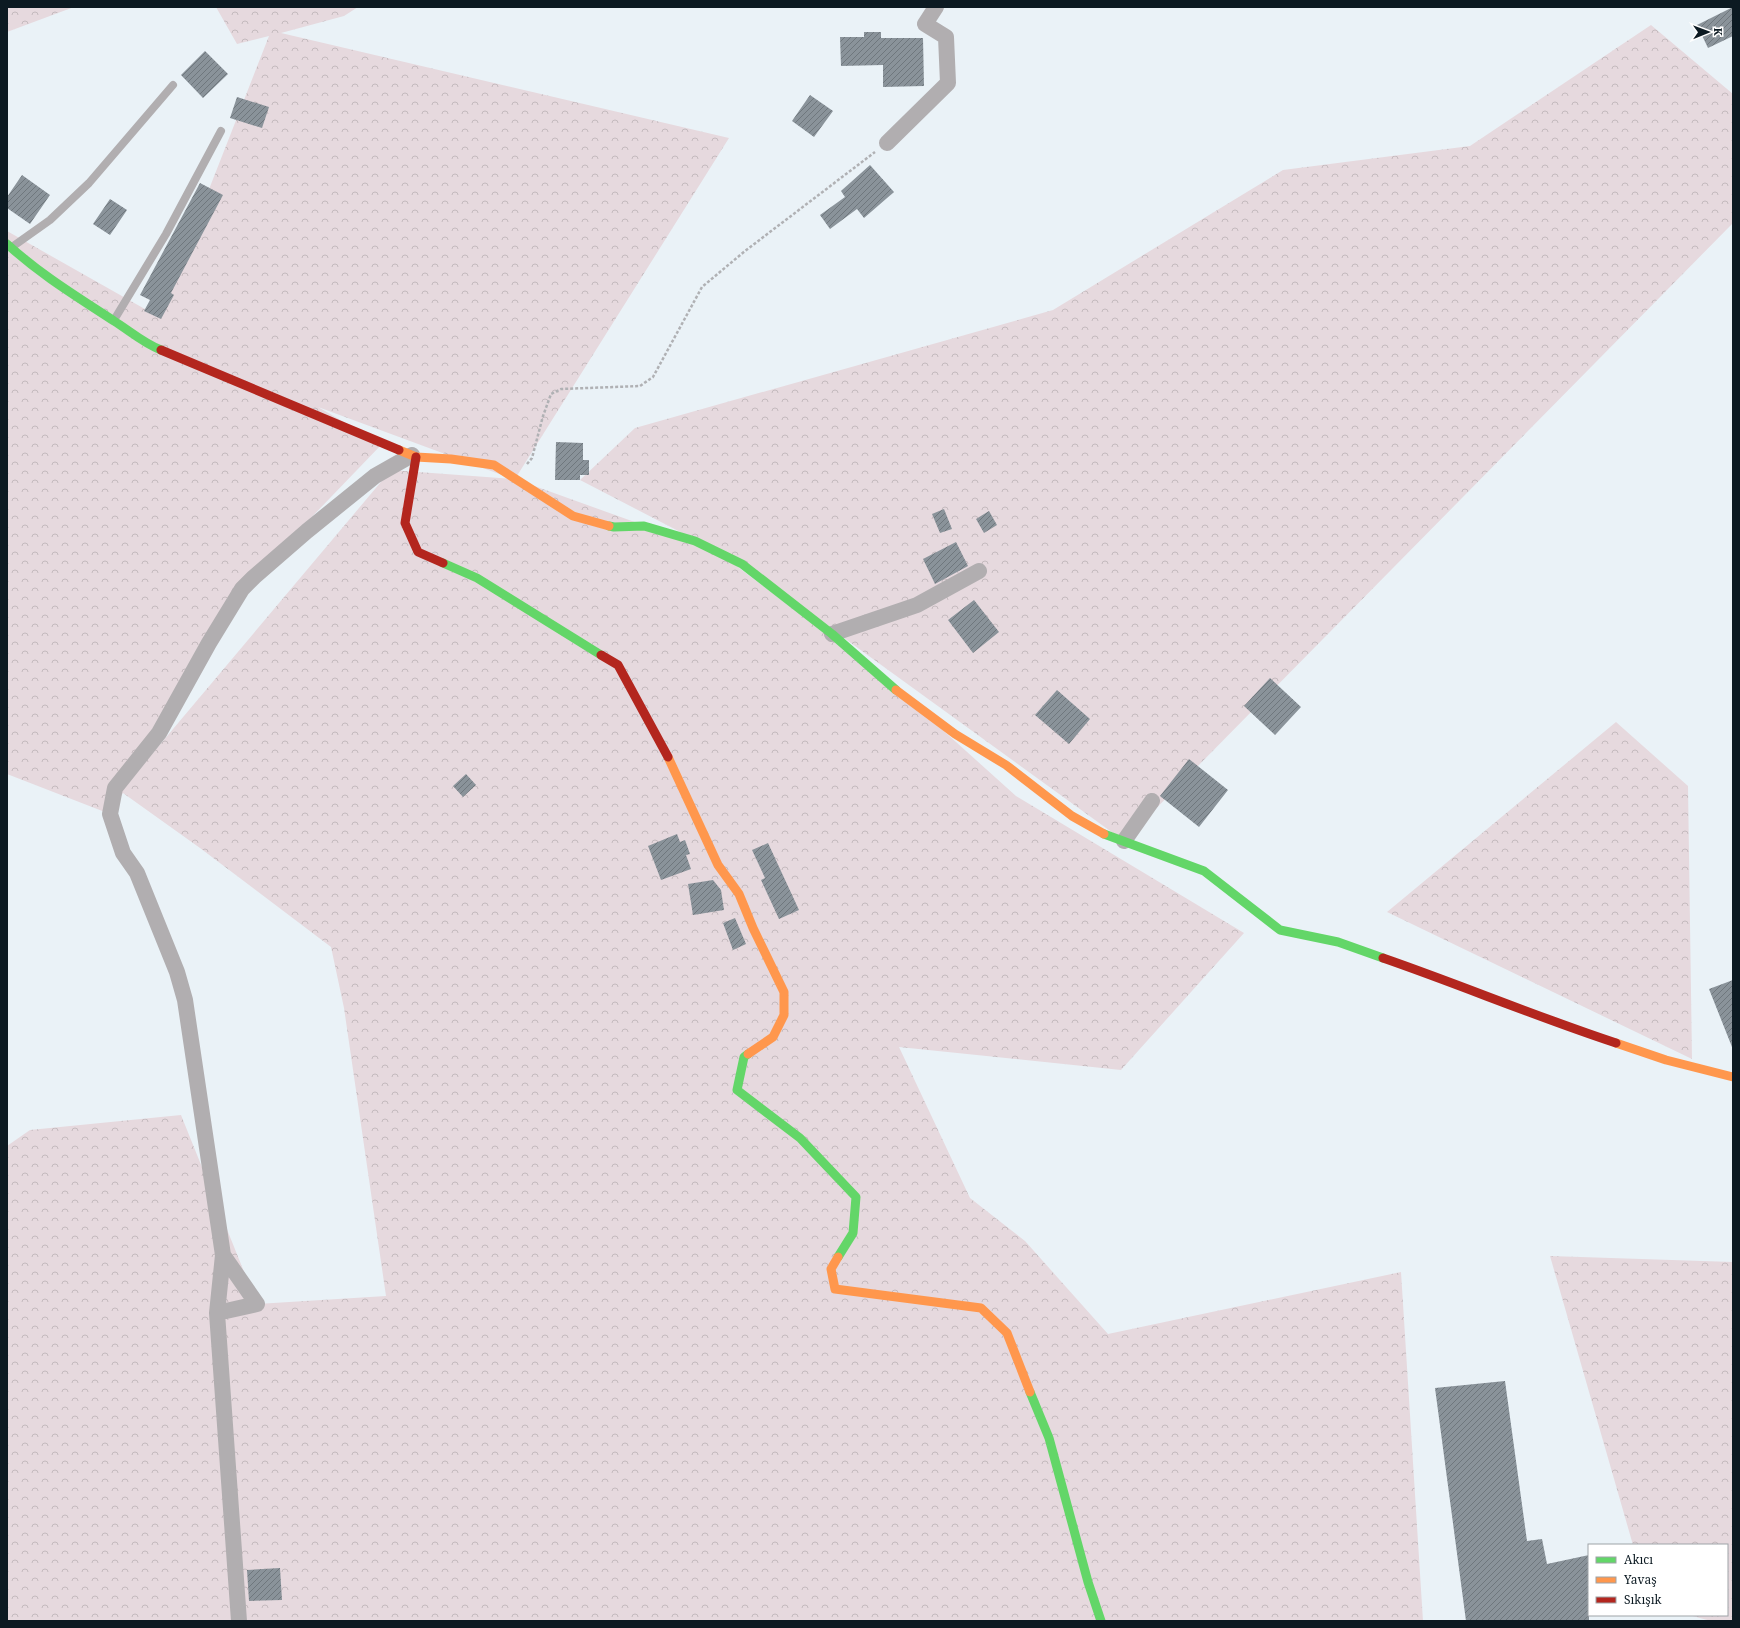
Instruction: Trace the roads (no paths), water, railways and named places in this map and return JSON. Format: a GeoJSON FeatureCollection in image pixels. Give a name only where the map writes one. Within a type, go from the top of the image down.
{"type":"FeatureCollection","features":[{"type":"Feature","properties":{"kind":"street"},"geometry":{"type":"LineString","coordinates":[[888,143],[948,83],[946,37],[926,24],[936,7]]}},
{"type":"Feature","properties":{"kind":"street"},"geometry":{"type":"LineString","coordinates":[[9,246],[30,265],[59,286],[114,320],[148,345],[195,363],[358,434],[414,456],[494,465],[573,516],[614,527],[644,526],[652,528],[695,541],[742,564],[832,634],[894,689],[955,734],[1006,765],[1072,816],[1099,832],[1204,871],[1280,930],[1338,942],[1433,975],[1578,1031],[1666,1060],[1733,1077]]}},
{"type":"Feature","properties":{"kind":"street"},"geometry":{"type":"LineString","coordinates":[[240,1621],[216,1313],[223,1255],[185,1000],[177,972],[137,873],[123,853],[110,814],[115,788],[159,733],[209,643],[242,590],[254,577],[307,531],[375,476],[414,456]]}},
{"type":"Feature","properties":{"kind":"street"},"geometry":{"type":"LineString","coordinates":[[414,456],[405,523],[418,552],[478,578],[554,627],[618,665],[663,746],[718,865],[738,894],[752,928],[784,992],[784,1015],[773,1037],[744,1057],[737,1090],[800,1138],[856,1197],[853,1233],[831,1269],[835,1289],[982,1308],[1007,1333],[1049,1438],[1088,1582],[1101,1621]]}},
{"type":"Feature","properties":{"kind":"street"},"geometry":{"type":"LineString","coordinates":[[832,634],[917,605],[978,571]]}},
{"type":"Feature","properties":{"kind":"street"},"geometry":{"type":"LineString","coordinates":[[1124,841],[1152,801]]}},
{"type":"Feature","properties":{"kind":"street"},"geometry":{"type":"LineString","coordinates":[[216,1313],[257,1304],[223,1255]]}},
{"type":"Feature","properties":{"kind":"lane"},"geometry":{"type":"LineString","coordinates":[[9,246],[50,220],[89,183],[173,85]]}},
{"type":"Feature","properties":{"kind":"lane"},"geometry":{"type":"LineString","coordinates":[[114,320],[166,234],[221,131]]}}]}
